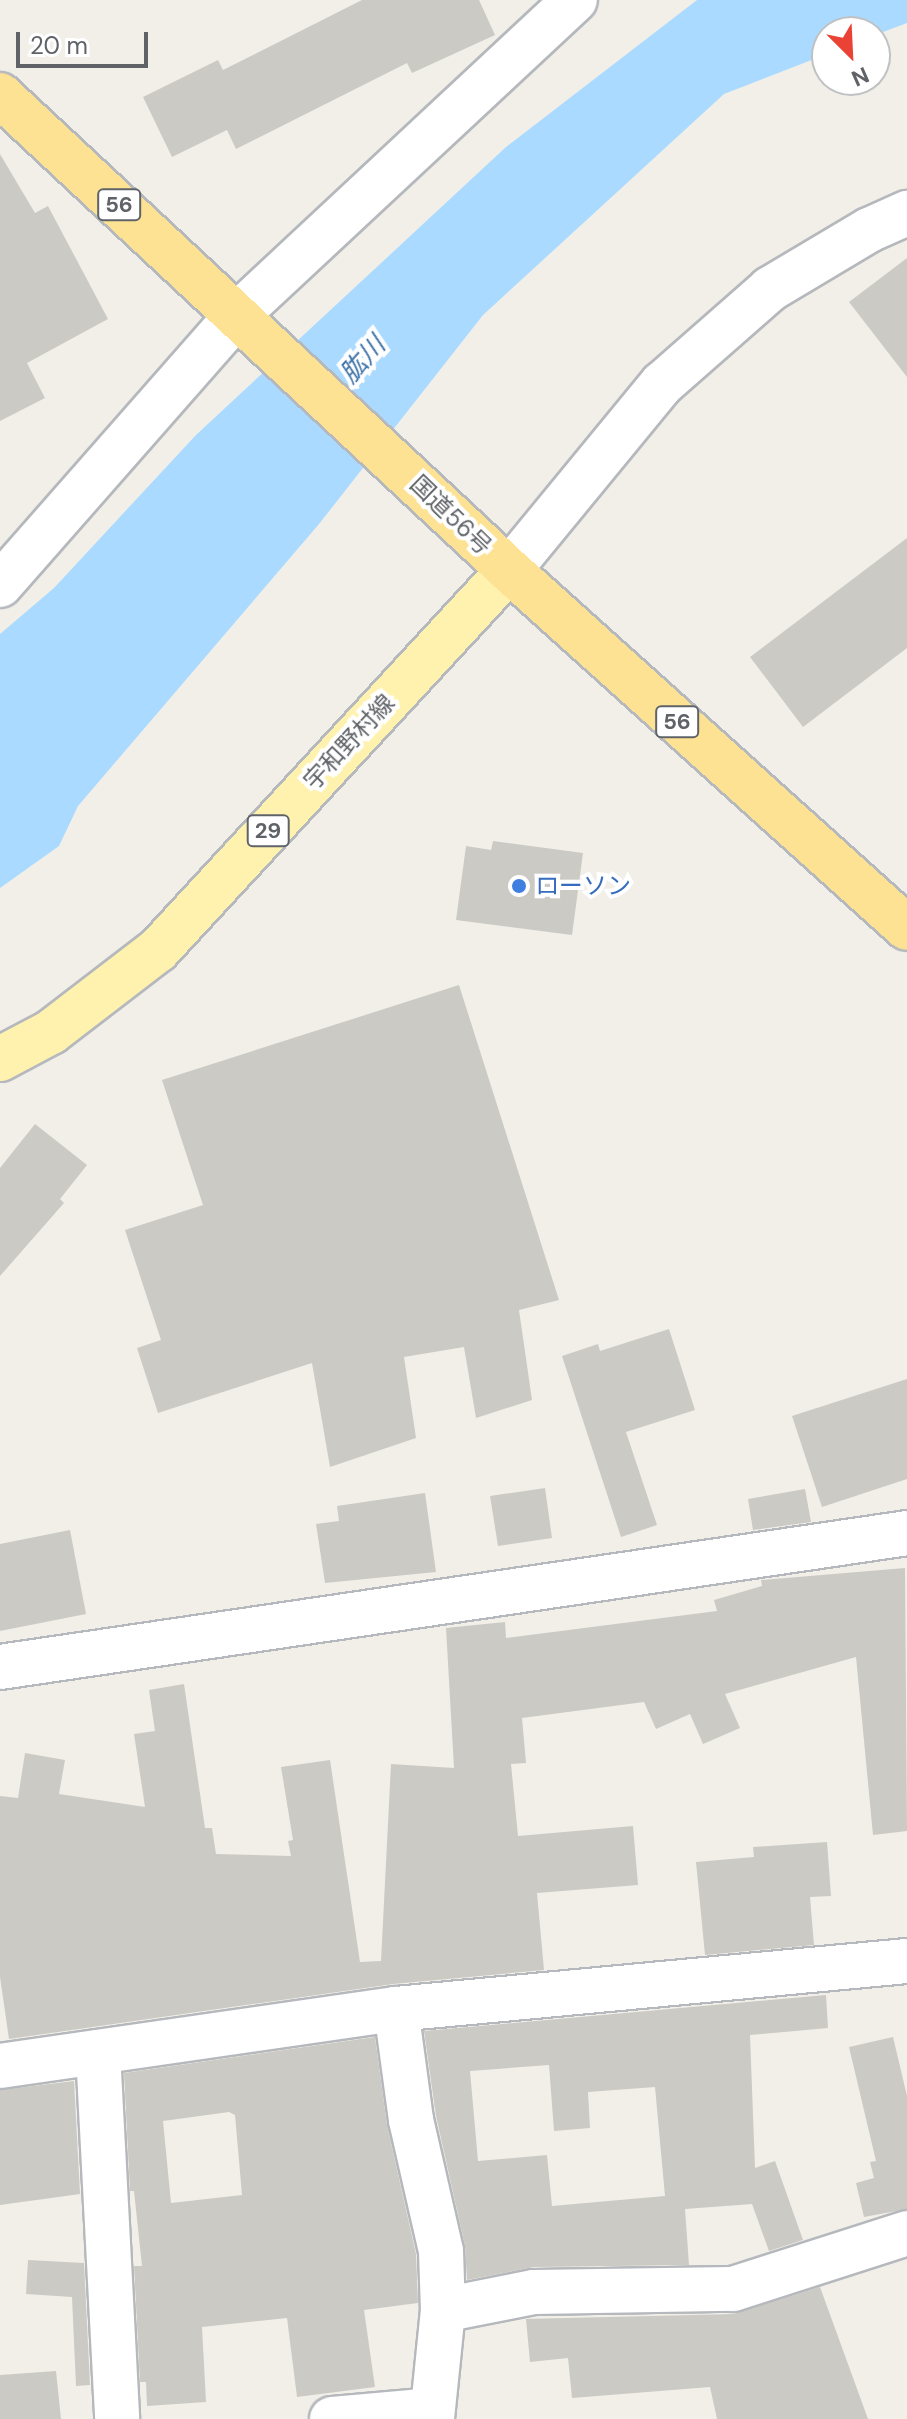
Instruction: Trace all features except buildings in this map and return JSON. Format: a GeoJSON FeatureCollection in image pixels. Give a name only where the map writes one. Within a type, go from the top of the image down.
{"type":"FeatureCollection","features":[{"type":"Feature","properties":{"kind":"highway","name":"国道56号"},"geometry":{"type":"LineString","coordinates":[[0,95],[509,570],[907,928]]}},
{"type":"Feature","properties":{"kind":"main road","name":"宇和野村線"},"geometry":{"type":"LineString","coordinates":[[0,1059],[51,1032],[158,950],[509,570]]}},
{"type":"Feature","properties":{"kind":"street"},"geometry":{"type":"LineString","coordinates":[[0,585],[253,329],[568,2]]}},
{"type":"Feature","properties":{"kind":"street"},"geometry":{"type":"LineString","coordinates":[[509,570],[662,384],[770,289],[869,230],[907,213]]}},
{"type":"Feature","properties":{"kind":"street"},"geometry":{"type":"LineString","coordinates":[[0,1667],[907,1533]]}},
{"type":"Feature","properties":{"kind":"street"},"geometry":{"type":"LineString","coordinates":[[0,2066],[396,2009],[907,1961]]}},
{"type":"Feature","properties":{"kind":"street"},"geometry":{"type":"LineString","coordinates":[[332,2419],[432,2414],[443,2310],[441,2251],[411,2120],[396,2009]]}},
{"type":"Feature","properties":{"kind":"street"},"geometry":{"type":"LineString","coordinates":[[98,2052],[117,2419]]}},
{"type":"Feature","properties":{"kind":"street"},"geometry":{"type":"LineString","coordinates":[[443,2310],[534,2292],[733,2289],[907,2233]]}},
{"type":"Feature","properties":{"kind":"water","name":"肱川"},"geometry":{"type":"Polygon","coordinates":[[[697,0],[907,0],[907,23],[891,29],[891,16],[811,16],[811,60],[724,94],[483,315],[319,524],[78,806],[59,846],[0,888],[0,634],[54,588],[196,435],[506,147],[697,0]]]}},
{"type":"Feature","properties":{"kind":"place","name":"ローソン"},"geometry":{"type":"Point","coordinates":[519,886]}}]}
